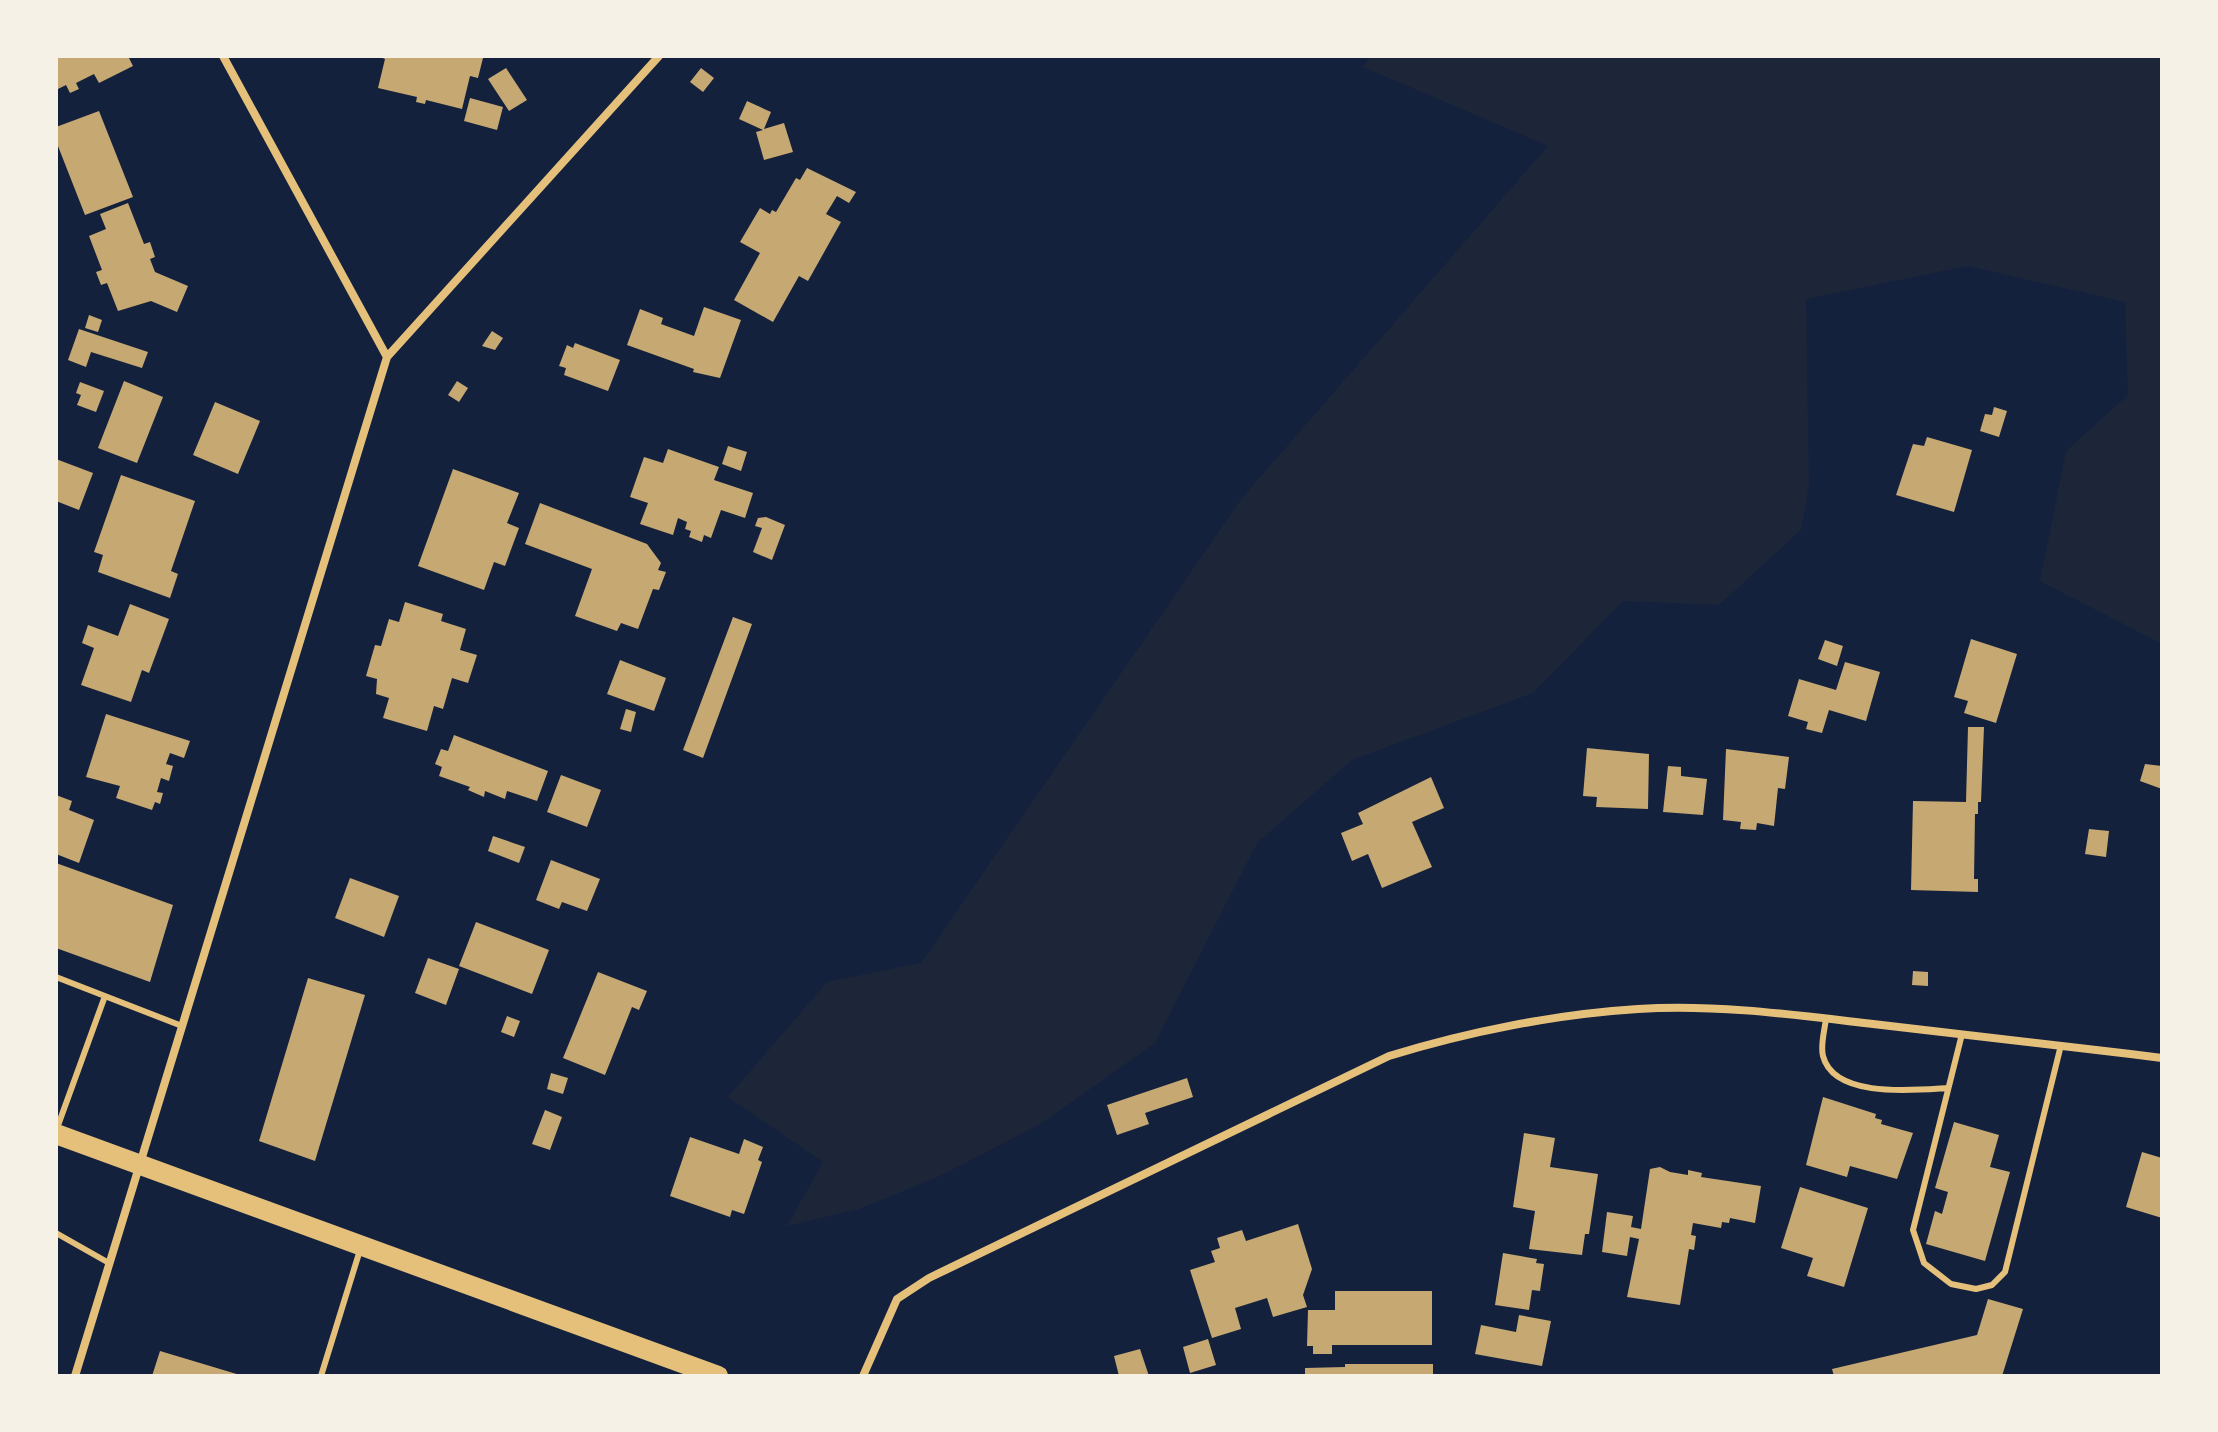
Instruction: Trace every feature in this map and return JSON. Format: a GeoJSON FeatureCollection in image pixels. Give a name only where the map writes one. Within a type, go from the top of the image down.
{"type":"FeatureCollection","features":[{"type":"Feature","properties":{"kind":"main road"},"geometry":{"type":"LineString","coordinates":[[56,1132],[718,1376]]}},
{"type":"Feature","properties":{"kind":"street"},"geometry":{"type":"LineString","coordinates":[[223,56],[387,357]]}},
{"type":"Feature","properties":{"kind":"street"},"geometry":{"type":"LineString","coordinates":[[75,1376],[387,357],[659,56]]}},
{"type":"Feature","properties":{"kind":"street"},"geometry":{"type":"LineString","coordinates":[[863,1376],[897,1299],[929,1278],[1389,1056],[1458,1035],[1640,1009],[1826,1018],[2162,1058]]}},
{"type":"Feature","properties":{"kind":"lane"},"geometry":{"type":"LineString","coordinates":[[56,977],[182,1026]]}},
{"type":"Feature","properties":{"kind":"lane"},"geometry":{"type":"LineString","coordinates":[[56,1132],[105,996]]}},
{"type":"Feature","properties":{"kind":"lane"},"geometry":{"type":"LineString","coordinates":[[1826,1018],[1822,1054],[1830,1069],[1860,1086],[1885,1091],[1948,1088]]}},
{"type":"Feature","properties":{"kind":"lane"},"geometry":{"type":"LineString","coordinates":[[1962,1034],[1913,1230],[1924,1263],[1951,1284],[1976,1289],[1992,1285],[2005,1272],[2061,1045]]}},
{"type":"Feature","properties":{"kind":"lane"},"geometry":{"type":"LineString","coordinates":[[56,1233],[109,1263]]}},
{"type":"Feature","properties":{"kind":"lane"},"geometry":{"type":"LineString","coordinates":[[321,1375],[361,1246]]}},
{"type":"Feature","properties":{"kind":"shaded area"},"geometry":{"type":"Polygon","coordinates":[[[1371,56],[2162,56],[2162,644],[2040,581],[2066,451],[2128,395],[2125,302],[1968,266],[1806,299],[1809,485],[1801,530],[1719,605],[1623,601],[1533,693],[1352,760],[1257,843],[1155,1043],[1042,1123],[940,1176],[859,1209],[787,1226],[823,1162],[728,1097],[827,982],[921,963],[1242,498],[1548,146],[1363,67],[1371,56]]]}},
{"type":"Feature","properties":{"kind":"building"},"geometry":{"type":"Polygon","coordinates":[[[56,56],[128,56],[133,66],[99,83],[94,74],[76,83],[79,89],[70,93],[66,85],[56,90],[56,56]]]}},
{"type":"Feature","properties":{"kind":"building"},"geometry":{"type":"Polygon","coordinates":[[[378,56],[483,58],[478,78],[470,76],[462,109],[426,100],[425,104],[416,102],[417,97],[378,88],[385,59],[378,56]]]}},
{"type":"Feature","properties":{"kind":"building"},"geometry":{"type":"Polygon","coordinates":[[[506,68],[527,100],[509,111],[488,79],[506,68]]]}},
{"type":"Feature","properties":{"kind":"building"},"geometry":{"type":"Polygon","coordinates":[[[701,68],[714,78],[703,92],[690,82],[701,68]]]}},
{"type":"Feature","properties":{"kind":"building"},"geometry":{"type":"Polygon","coordinates":[[[470,98],[503,107],[497,130],[464,121],[470,98]]]}},
{"type":"Feature","properties":{"kind":"building"},"geometry":{"type":"Polygon","coordinates":[[[747,101],[771,112],[764,129],[784,123],[793,152],[764,160],[756,132],[763,130],[739,119],[747,101]]]}},
{"type":"Feature","properties":{"kind":"building"},"geometry":{"type":"Polygon","coordinates":[[[99,111],[133,197],[85,215],[56,141],[56,127],[99,111]]]}},
{"type":"Feature","properties":{"kind":"building"},"geometry":{"type":"Polygon","coordinates":[[[807,168],[856,192],[849,203],[837,196],[826,214],[841,222],[808,281],[799,276],[773,322],[734,300],[760,253],[740,242],[760,208],[770,214],[772,210],[776,212],[796,178],[800,180],[807,168]]]}},
{"type":"Feature","properties":{"kind":"building"},"geometry":{"type":"Polygon","coordinates":[[[128,203],[144,244],[150,242],[155,257],[150,259],[155,272],[188,286],[177,312],[151,301],[118,311],[107,283],[101,285],[96,272],[102,270],[89,236],[106,229],[100,214],[128,203]]]}},
{"type":"Feature","properties":{"kind":"building"},"geometry":{"type":"Polygon","coordinates":[[[704,307],[741,320],[720,378],[693,372],[694,369],[627,345],[640,309],[663,318],[661,324],[694,336],[704,307]]]}},
{"type":"Feature","properties":{"kind":"building"},"geometry":{"type":"Polygon","coordinates":[[[89,315],[102,320],[98,332],[85,328],[89,315]]]}},
{"type":"Feature","properties":{"kind":"building"},"geometry":{"type":"Polygon","coordinates":[[[79,329],[148,352],[142,368],[91,352],[86,367],[68,360],[79,329]]]}},
{"type":"Feature","properties":{"kind":"building"},"geometry":{"type":"Polygon","coordinates":[[[492,331],[503,338],[495,350],[482,346],[492,331]]]}},
{"type":"Feature","properties":{"kind":"building"},"geometry":{"type":"Polygon","coordinates":[[[575,343],[620,360],[608,391],[564,375],[566,368],[559,366],[567,345],[573,348],[575,343]]]}},
{"type":"Feature","properties":{"kind":"building"},"geometry":{"type":"Polygon","coordinates":[[[124,381],[163,397],[137,463],[98,448],[124,381]]]}},
{"type":"Feature","properties":{"kind":"building"},"geometry":{"type":"Polygon","coordinates":[[[457,381],[468,388],[459,402],[448,395],[457,381]]]}},
{"type":"Feature","properties":{"kind":"building"},"geometry":{"type":"Polygon","coordinates":[[[80,382],[104,391],[96,412],[77,405],[81,395],[76,393],[80,382]]]}},
{"type":"Feature","properties":{"kind":"building"},"geometry":{"type":"Polygon","coordinates":[[[215,402],[260,421],[238,474],[193,455],[215,402]]]}},
{"type":"Feature","properties":{"kind":"building"},"geometry":{"type":"Polygon","coordinates":[[[1994,407],[2007,411],[1999,437],[1980,431],[1985,414],[1992,415],[1994,407]]]}},
{"type":"Feature","properties":{"kind":"building"},"geometry":{"type":"Polygon","coordinates":[[[1927,437],[1972,450],[1954,512],[1896,495],[1913,444],[1924,446],[1927,437]]]}},
{"type":"Feature","properties":{"kind":"building"},"geometry":{"type":"Polygon","coordinates":[[[728,446],[747,452],[741,471],[722,464],[728,446]]]}},
{"type":"Feature","properties":{"kind":"building"},"geometry":{"type":"Polygon","coordinates":[[[668,449],[719,467],[714,480],[753,493],[745,518],[721,510],[711,538],[704,535],[702,542],[689,537],[691,531],[685,529],[687,522],[678,518],[673,535],[640,524],[648,503],[630,497],[644,457],[663,463],[668,449]]]}},
{"type":"Feature","properties":{"kind":"building"},"geometry":{"type":"Polygon","coordinates":[[[56,459],[93,473],[79,510],[56,501],[56,459]]]}},
{"type":"Feature","properties":{"kind":"building"},"geometry":{"type":"Polygon","coordinates":[[[453,469],[519,493],[507,523],[519,528],[505,566],[494,562],[484,590],[418,566],[453,469]]]}},
{"type":"Feature","properties":{"kind":"building"},"geometry":{"type":"Polygon","coordinates":[[[121,475],[195,501],[171,571],[178,574],[170,598],[98,572],[103,555],[94,552],[121,475]]]}},
{"type":"Feature","properties":{"kind":"building"},"geometry":{"type":"Polygon","coordinates":[[[540,503],[647,544],[661,563],[658,570],[666,572],[659,590],[653,589],[638,629],[621,623],[617,631],[575,616],[592,569],[525,544],[540,503]]]}},
{"type":"Feature","properties":{"kind":"building"},"geometry":{"type":"Polygon","coordinates":[[[766,517],[785,525],[772,560],[753,552],[762,528],[755,526],[758,518],[766,517]]]}},
{"type":"Feature","properties":{"kind":"building"},"geometry":{"type":"Polygon","coordinates":[[[405,602],[443,614],[441,621],[466,629],[460,650],[477,655],[468,683],[452,678],[443,709],[434,706],[427,731],[383,718],[389,698],[376,694],[377,679],[366,676],[375,645],[381,646],[389,619],[399,622],[405,602]]]}},
{"type":"Feature","properties":{"kind":"building"},"geometry":{"type":"Polygon","coordinates":[[[130,604],[169,619],[149,673],[142,670],[131,702],[81,685],[94,648],[82,643],[88,625],[118,636],[130,604]]]}},
{"type":"Feature","properties":{"kind":"building"},"geometry":{"type":"Polygon","coordinates":[[[733,617],[752,624],[703,758],[683,750],[733,617]]]}},
{"type":"Feature","properties":{"kind":"building"},"geometry":{"type":"Polygon","coordinates":[[[1971,639],[2017,654],[1996,723],[1964,713],[1968,701],[1954,697],[1971,639]]]}},
{"type":"Feature","properties":{"kind":"building"},"geometry":{"type":"Polygon","coordinates":[[[1825,640],[1843,646],[1837,666],[1818,659],[1825,640]]]}},
{"type":"Feature","properties":{"kind":"building"},"geometry":{"type":"Polygon","coordinates":[[[620,660],[666,678],[654,711],[607,694],[620,660]]]}},
{"type":"Feature","properties":{"kind":"building"},"geometry":{"type":"Polygon","coordinates":[[[1845,662],[1880,672],[1866,721],[1829,710],[1822,733],[1806,729],[1808,722],[1788,716],[1799,679],[1836,690],[1845,662]]]}},
{"type":"Feature","properties":{"kind":"building"},"geometry":{"type":"Polygon","coordinates":[[[626,709],[636,712],[631,732],[620,729],[626,709]]]}},
{"type":"Feature","properties":{"kind":"building"},"geometry":{"type":"Polygon","coordinates":[[[106,714],[190,741],[184,758],[170,753],[166,764],[173,766],[169,781],[161,778],[157,792],[163,793],[160,804],[155,802],[152,810],[116,798],[120,786],[86,777],[106,714]]]}},
{"type":"Feature","properties":{"kind":"building"},"geometry":{"type":"Polygon","coordinates":[[[1968,727],[1984,727],[1981,802],[1978,802],[1978,814],[1975,814],[1974,879],[1978,879],[1978,892],[1911,890],[1913,801],[1966,802],[1968,727]]]}},
{"type":"Feature","properties":{"kind":"building"},"geometry":{"type":"Polygon","coordinates":[[[454,735],[548,771],[537,801],[507,791],[505,799],[485,791],[484,797],[468,790],[470,787],[439,776],[442,767],[435,764],[441,749],[448,751],[454,735]]]}},
{"type":"Feature","properties":{"kind":"building"},"geometry":{"type":"Polygon","coordinates":[[[1587,748],[1649,754],[1648,809],[1596,807],[1597,797],[1583,796],[1587,748]]]}},
{"type":"Feature","properties":{"kind":"building"},"geometry":{"type":"Polygon","coordinates":[[[1726,749],[1789,757],[1785,789],[1778,788],[1774,826],[1757,823],[1756,830],[1740,829],[1741,822],[1723,820],[1726,749]]]}},
{"type":"Feature","properties":{"kind":"building"},"geometry":{"type":"Polygon","coordinates":[[[2145,764],[2162,766],[2162,789],[2140,781],[2145,764]]]}},
{"type":"Feature","properties":{"kind":"building"},"geometry":{"type":"Polygon","coordinates":[[[1668,766],[1681,767],[1681,776],[1707,779],[1703,815],[1663,812],[1668,766]]]}},
{"type":"Feature","properties":{"kind":"building"},"geometry":{"type":"Polygon","coordinates":[[[561,775],[601,790],[587,827],[547,812],[561,775]]]}},
{"type":"Feature","properties":{"kind":"building"},"geometry":{"type":"Polygon","coordinates":[[[1431,777],[1444,808],[1412,822],[1432,867],[1382,888],[1368,854],[1352,861],[1341,833],[1363,824],[1358,813],[1431,777]]]}},
{"type":"Feature","properties":{"kind":"building"},"geometry":{"type":"Polygon","coordinates":[[[56,795],[72,801],[69,810],[94,820],[79,863],[56,854],[56,795]]]}},
{"type":"Feature","properties":{"kind":"building"},"geometry":{"type":"Polygon","coordinates":[[[2089,829],[2109,831],[2106,857],[2085,854],[2089,829]]]}},
{"type":"Feature","properties":{"kind":"building"},"geometry":{"type":"Polygon","coordinates":[[[493,836],[525,847],[519,863],[488,851],[493,836]]]}},
{"type":"Feature","properties":{"kind":"building"},"geometry":{"type":"Polygon","coordinates":[[[551,860],[600,879],[587,911],[562,902],[559,909],[536,900],[551,860]]]}},
{"type":"Feature","properties":{"kind":"building"},"geometry":{"type":"Polygon","coordinates":[[[56,863],[173,905],[150,982],[56,948],[56,863]]]}},
{"type":"Feature","properties":{"kind":"building"},"geometry":{"type":"Polygon","coordinates":[[[350,878],[399,896],[384,937],[335,918],[350,878]]]}},
{"type":"Feature","properties":{"kind":"building"},"geometry":{"type":"Polygon","coordinates":[[[476,922],[549,950],[532,994],[459,966],[476,922]]]}},
{"type":"Feature","properties":{"kind":"building"},"geometry":{"type":"Polygon","coordinates":[[[428,958],[459,969],[446,1005],[415,993],[428,958]]]}},
{"type":"Feature","properties":{"kind":"building"},"geometry":{"type":"Polygon","coordinates":[[[1913,971],[1928,972],[1928,986],[1912,985],[1913,971]]]}},
{"type":"Feature","properties":{"kind":"building"},"geometry":{"type":"Polygon","coordinates":[[[598,972],[647,991],[639,1010],[632,1007],[605,1075],[563,1058],[598,972]]]}},
{"type":"Feature","properties":{"kind":"building"},"geometry":{"type":"Polygon","coordinates":[[[308,978],[365,995],[315,1161],[259,1141],[308,978]]]}},
{"type":"Feature","properties":{"kind":"building"},"geometry":{"type":"Polygon","coordinates":[[[507,1016],[520,1021],[514,1037],[501,1032],[507,1016]]]}},
{"type":"Feature","properties":{"kind":"building"},"geometry":{"type":"Polygon","coordinates":[[[551,1073],[568,1078],[563,1094],[547,1089],[551,1073]]]}},
{"type":"Feature","properties":{"kind":"building"},"geometry":{"type":"Polygon","coordinates":[[[1187,1078],[1193,1097],[1145,1113],[1149,1124],[1117,1135],[1107,1105],[1187,1078]]]}},
{"type":"Feature","properties":{"kind":"building"},"geometry":{"type":"Polygon","coordinates":[[[1823,1097],[1876,1114],[1875,1118],[1882,1120],[1881,1124],[1913,1133],[1897,1179],[1850,1166],[1847,1177],[1806,1165],[1823,1097]]]}},
{"type":"Feature","properties":{"kind":"building"},"geometry":{"type":"Polygon","coordinates":[[[545,1110],[562,1117],[550,1150],[532,1144],[545,1110]]]}},
{"type":"Feature","properties":{"kind":"building"},"geometry":{"type":"Polygon","coordinates":[[[1954,1122],[1999,1135],[1990,1167],[2010,1172],[1985,1261],[1926,1244],[1935,1211],[1942,1214],[1948,1192],[1935,1188],[1954,1122]]]}},
{"type":"Feature","properties":{"kind":"building"},"geometry":{"type":"Polygon","coordinates":[[[1524,1133],[1555,1138],[1550,1167],[1598,1174],[1589,1234],[1585,1234],[1582,1255],[1529,1249],[1535,1211],[1513,1207],[1524,1133]]]}},
{"type":"Feature","properties":{"kind":"building"},"geometry":{"type":"Polygon","coordinates":[[[690,1137],[739,1154],[744,1139],[763,1147],[758,1160],[762,1162],[744,1214],[732,1210],[730,1217],[670,1196],[690,1137]]]}},
{"type":"Feature","properties":{"kind":"building"},"geometry":{"type":"Polygon","coordinates":[[[2142,1152],[2162,1158],[2162,1218],[2126,1207],[2142,1152]]]}},
{"type":"Feature","properties":{"kind":"building"},"geometry":{"type":"Polygon","coordinates":[[[1660,1167],[1670,1172],[1688,1175],[1688,1170],[1702,1173],[1701,1177],[1761,1186],[1755,1223],[1730,1218],[1729,1223],[1722,1222],[1721,1228],[1693,1223],[1691,1235],[1696,1236],[1694,1250],[1689,1249],[1680,1305],[1627,1297],[1639,1239],[1630,1237],[1627,1256],[1602,1252],[1607,1212],[1633,1216],[1631,1227],[1641,1229],[1650,1169],[1660,1167]]]}},
{"type":"Feature","properties":{"kind":"building"},"geometry":{"type":"Polygon","coordinates":[[[1800,1187],[1868,1208],[1844,1287],[1807,1276],[1813,1258],[1781,1248],[1800,1187]]]}},
{"type":"Feature","properties":{"kind":"building"},"geometry":{"type":"Polygon","coordinates":[[[1298,1224],[1312,1269],[1303,1295],[1307,1307],[1273,1317],[1267,1298],[1235,1308],[1241,1329],[1212,1338],[1190,1270],[1215,1262],[1211,1251],[1220,1248],[1217,1238],[1242,1230],[1246,1241],[1298,1224]]]}},
{"type":"Feature","properties":{"kind":"building"},"geometry":{"type":"Polygon","coordinates":[[[1503,1253],[1537,1259],[1536,1263],[1544,1264],[1540,1291],[1532,1290],[1529,1310],[1495,1305],[1503,1253]]]}},
{"type":"Feature","properties":{"kind":"building"},"geometry":{"type":"Polygon","coordinates":[[[1335,1291],[1432,1291],[1432,1345],[1332,1345],[1332,1354],[1313,1354],[1313,1346],[1307,1346],[1308,1310],[1335,1310],[1335,1291]]]}},
{"type":"Feature","properties":{"kind":"building"},"geometry":{"type":"Polygon","coordinates":[[[1988,1299],[2023,1309],[2002,1376],[1834,1376],[1832,1369],[1977,1335],[1988,1299]]]}},
{"type":"Feature","properties":{"kind":"building"},"geometry":{"type":"Polygon","coordinates":[[[1519,1315],[1551,1321],[1542,1366],[1475,1354],[1481,1325],[1516,1332],[1519,1315]]]}},
{"type":"Feature","properties":{"kind":"building"},"geometry":{"type":"Polygon","coordinates":[[[1208,1339],[1216,1365],[1190,1373],[1183,1347],[1208,1339]]]}},
{"type":"Feature","properties":{"kind":"building"},"geometry":{"type":"Polygon","coordinates":[[[1140,1349],[1149,1376],[1119,1376],[1114,1356],[1140,1349]]]}},
{"type":"Feature","properties":{"kind":"building"},"geometry":{"type":"Polygon","coordinates":[[[160,1351],[240,1375],[240,1376],[152,1376],[160,1351]]]}},
{"type":"Feature","properties":{"kind":"building"},"geometry":{"type":"Polygon","coordinates":[[[1345,1364],[1433,1364],[1433,1376],[1305,1376],[1305,1368],[1345,1367],[1345,1364]]]}}]}
